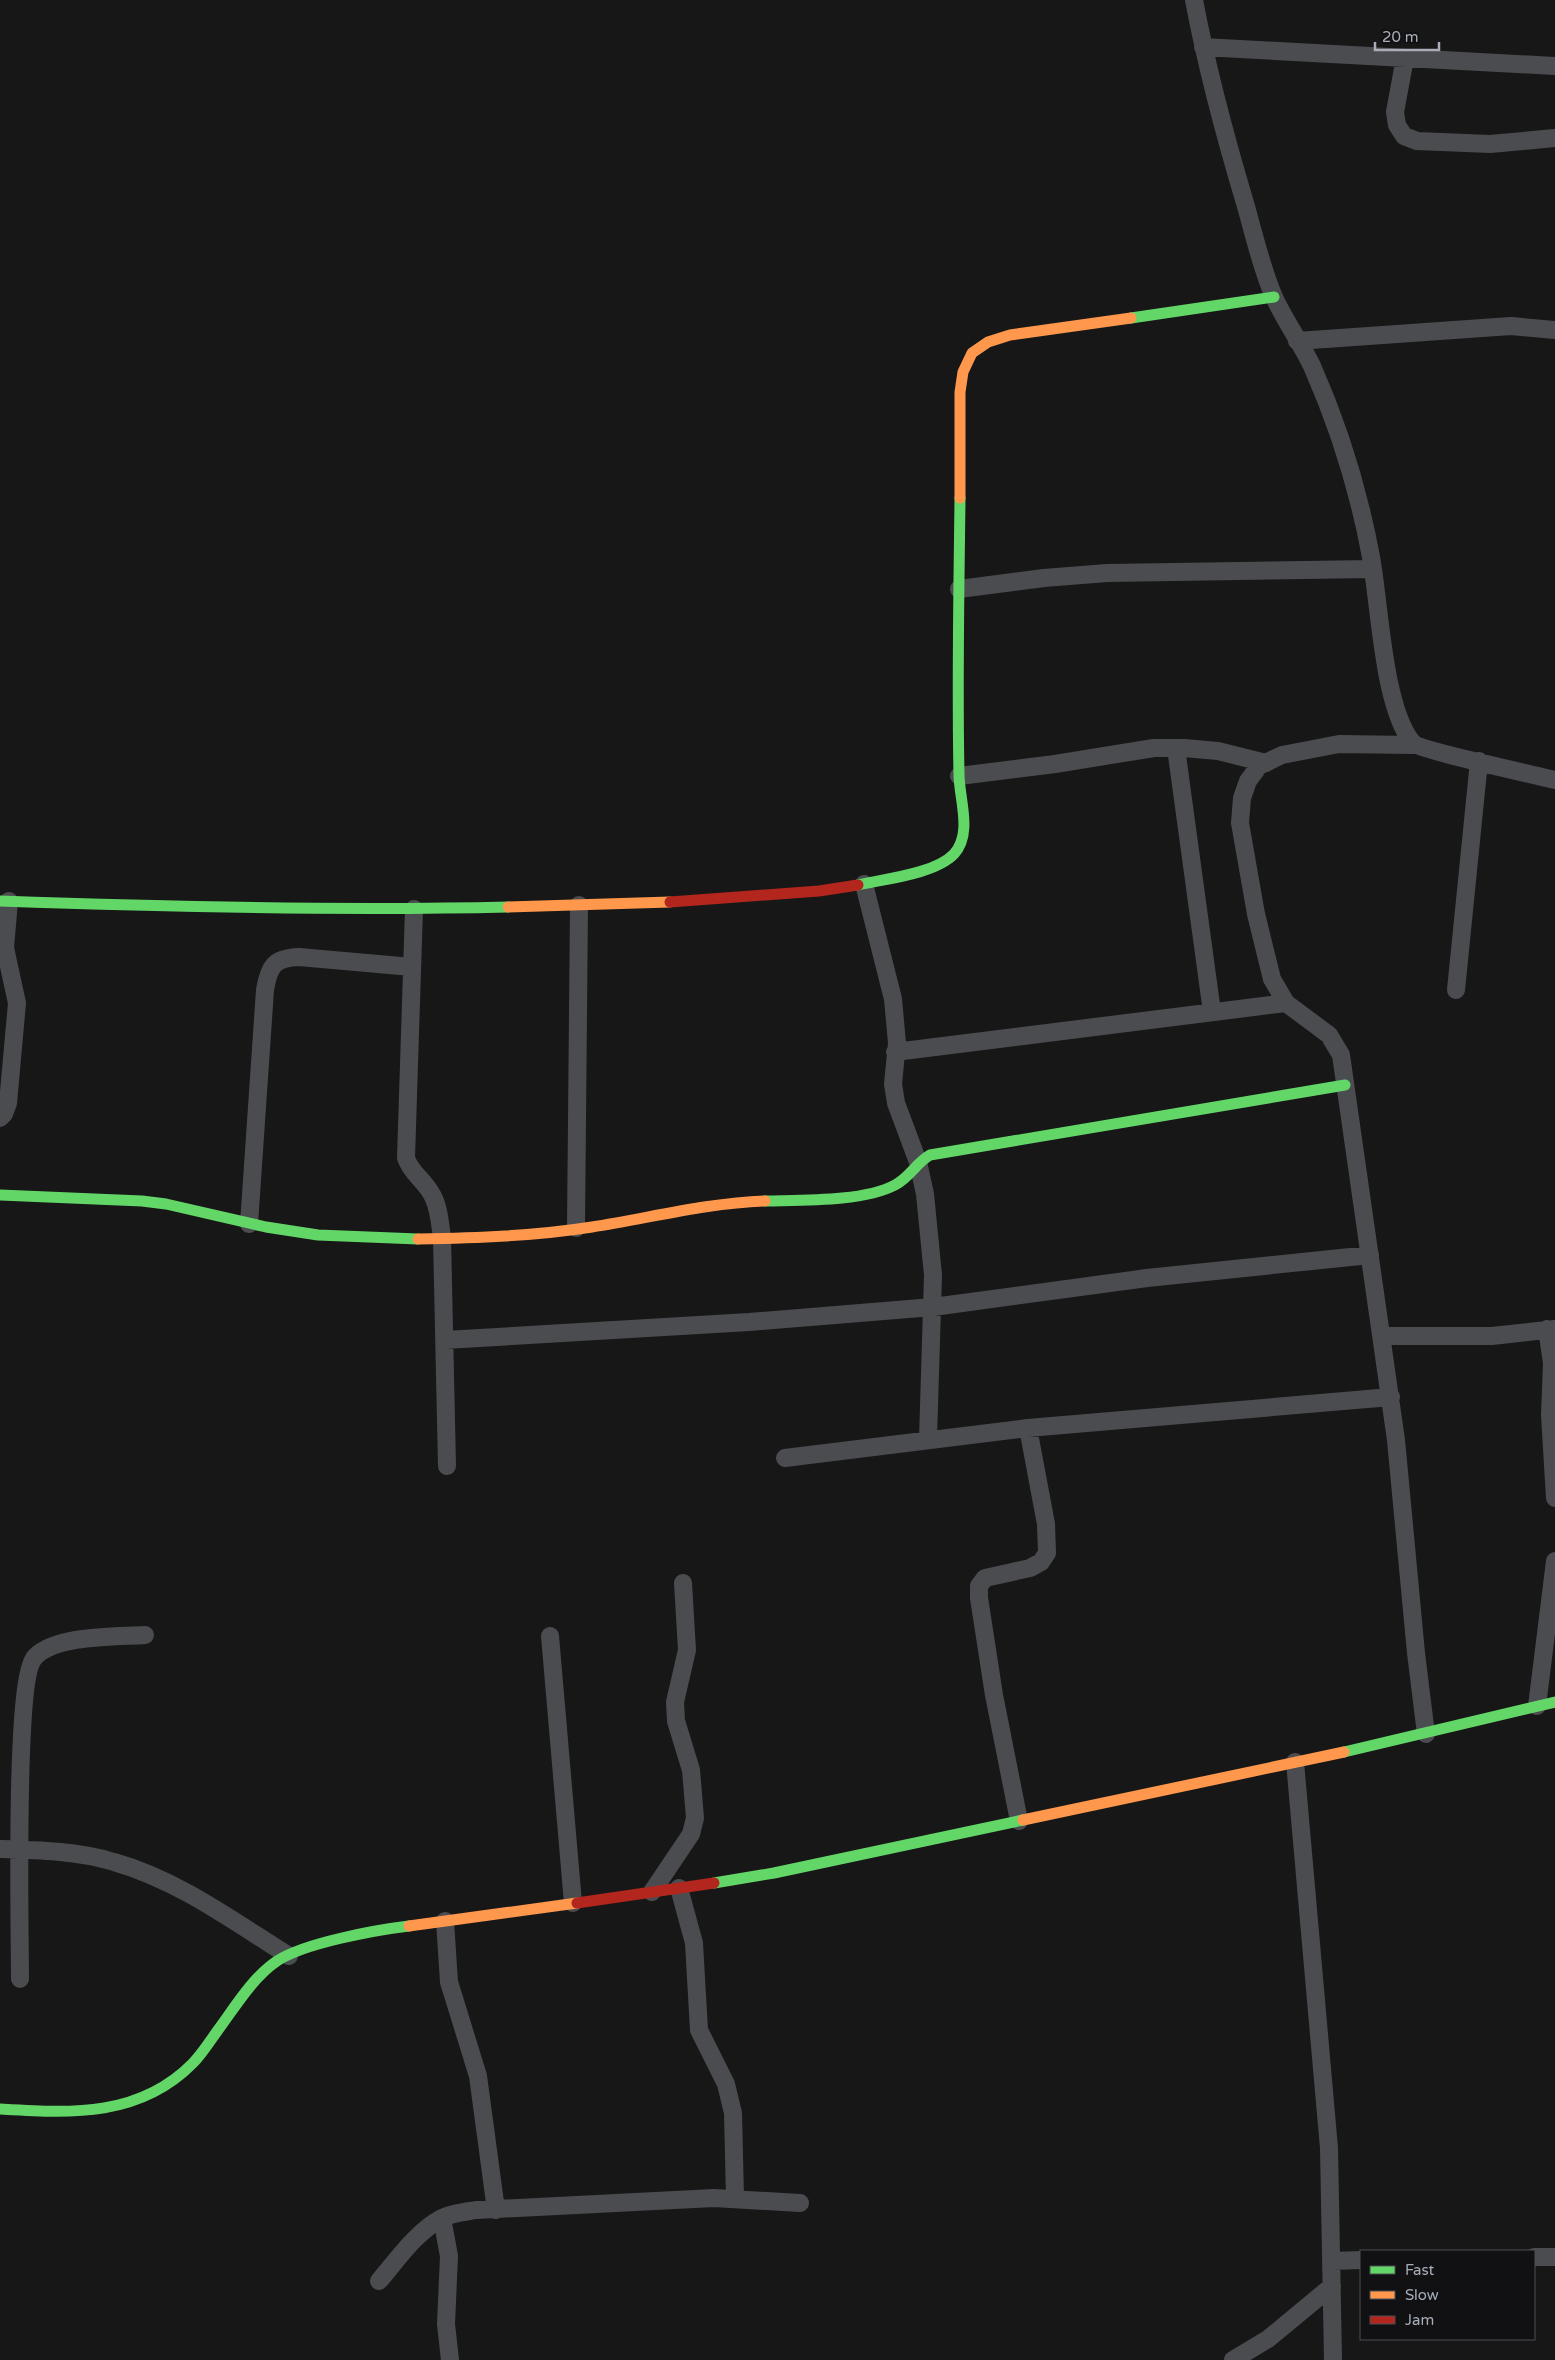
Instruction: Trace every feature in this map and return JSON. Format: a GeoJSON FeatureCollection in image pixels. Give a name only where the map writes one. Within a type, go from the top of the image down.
{"type":"FeatureCollection","features":[{"type":"Feature","properties":{"kind":"street"},"geometry":{"type":"LineString","coordinates":[[1194,0],[1203,47],[1236,175],[1274,297],[1310,364],[1328,406],[1351,472],[1373,569],[1393,701],[1401,726],[1414,745]]}},
{"type":"Feature","properties":{"kind":"street"},"geometry":{"type":"LineString","coordinates":[[1203,47],[1555,66]]}},
{"type":"Feature","properties":{"kind":"street"},"geometry":{"type":"LineString","coordinates":[[1406,58],[1395,112],[1397,125],[1404,136],[1417,140],[1490,144],[1555,138]]}},
{"type":"Feature","properties":{"kind":"street"},"geometry":{"type":"LineString","coordinates":[[0,1118],[4,1114],[8,1103],[16,1004],[5,948],[4,901],[214,908],[414,909],[579,905],[818,891],[864,884],[938,865],[953,855],[961,844],[964,824],[959,776],[960,392],[963,372],[972,354],[988,342],[1034,330],[1274,297]]}},
{"type":"Feature","properties":{"kind":"street"},"geometry":{"type":"LineString","coordinates":[[1297,341],[1511,326],[1555,330]]}},
{"type":"Feature","properties":{"kind":"street"},"geometry":{"type":"LineString","coordinates":[[959,589],[1044,578],[1107,573],[1373,569]]}},
{"type":"Feature","properties":{"kind":"street"},"geometry":{"type":"LineString","coordinates":[[1426,1734],[1416,1653],[1391,1397],[1341,1055],[1329,1035],[1300,1016],[1286,1003],[1272,979],[1256,914],[1240,823],[1242,798],[1248,781],[1259,766],[1282,755],[1340,744],[1414,745],[1438,753],[1555,780]]}},
{"type":"Feature","properties":{"kind":"street"},"geometry":{"type":"LineString","coordinates":[[959,776],[1055,764],[1154,748],[1218,751],[1266,763]]}},
{"type":"Feature","properties":{"kind":"street"},"geometry":{"type":"LineString","coordinates":[[1176,748],[1212,1012]]}},
{"type":"Feature","properties":{"kind":"street"},"geometry":{"type":"LineString","coordinates":[[1456,990],[1479,761]]}},
{"type":"Feature","properties":{"kind":"street"},"geometry":{"type":"LineString","coordinates":[[864,884],[893,999],[895,1052],[892,1084],[918,1162],[925,1194],[931,1248],[933,1307],[929,1354],[928,1439]]}},
{"type":"Feature","properties":{"kind":"street"},"geometry":{"type":"LineString","coordinates":[[576,1228],[579,905]]}},
{"type":"Feature","properties":{"kind":"street"},"geometry":{"type":"LineString","coordinates":[[414,909],[406,1158],[410,1170],[431,1193],[437,1209],[442,1238],[447,1466]]}},
{"type":"Feature","properties":{"kind":"street"},"geometry":{"type":"LineString","coordinates":[[249,1224],[265,990],[268,975],[273,965],[284,958],[300,957],[412,967]]}},
{"type":"Feature","properties":{"kind":"street"},"geometry":{"type":"LineString","coordinates":[[895,1052],[1286,1003]]}},
{"type":"Feature","properties":{"kind":"street"},"geometry":{"type":"LineString","coordinates":[[0,1195],[142,1201],[175,1206],[249,1224],[318,1235],[442,1238],[524,1234],[576,1228],[734,1202],[849,1198],[894,1186],[909,1176],[918,1162],[930,1155],[1345,1084]]}},
{"type":"Feature","properties":{"kind":"street"},"geometry":{"type":"LineString","coordinates":[[444,1340],[739,1323],[933,1307],[1147,1278],[1370,1255]]}},
{"type":"Feature","properties":{"kind":"street"},"geometry":{"type":"LineString","coordinates":[[1382,1336],[1492,1336],[1551,1329],[1550,1415],[1555,1498]]}},
{"type":"Feature","properties":{"kind":"street"},"geometry":{"type":"LineString","coordinates":[[785,1458],[1028,1428],[1391,1397]]}},
{"type":"Feature","properties":{"kind":"street"},"geometry":{"type":"LineString","coordinates":[[1019,1821],[992,1686],[979,1598],[979,1586],[985,1578],[1030,1568],[1041,1562],[1047,1553],[1046,1524],[1028,1428]]}},
{"type":"Feature","properties":{"kind":"street"},"geometry":{"type":"LineString","coordinates":[[1537,1706],[1555,1561]]}},
{"type":"Feature","properties":{"kind":"street"},"geometry":{"type":"LineString","coordinates":[[652,1892],[691,1834],[695,1818],[691,1770],[676,1721],[675,1702],[687,1650],[683,1583]]}},
{"type":"Feature","properties":{"kind":"street"},"geometry":{"type":"LineString","coordinates":[[20,1979],[19,1850],[21,1756],[27,1686],[33,1658],[43,1649],[58,1644],[145,1635]]}},
{"type":"Feature","properties":{"kind":"street"},"geometry":{"type":"LineString","coordinates":[[550,1636],[573,1903]]}},
{"type":"Feature","properties":{"kind":"street"},"geometry":{"type":"LineString","coordinates":[[0,2109],[59,2112],[106,2109],[138,2100],[165,2086],[193,2063],[253,1984],[277,1961],[305,1948],[348,1937],[445,1921],[679,1888],[774,1872],[1426,1734],[1555,1702]]}},
{"type":"Feature","properties":{"kind":"street"},"geometry":{"type":"LineString","coordinates":[[1295,1762],[1329,2148],[1333,2360]]}},
{"type":"Feature","properties":{"kind":"street"},"geometry":{"type":"LineString","coordinates":[[0,1849],[88,1856],[114,1861],[183,1890],[289,1956]]}},
{"type":"Feature","properties":{"kind":"street"},"geometry":{"type":"LineString","coordinates":[[679,1888],[694,1943],[699,2030],[726,2084],[734,2113],[735,2198]]}},
{"type":"Feature","properties":{"kind":"street"},"geometry":{"type":"LineString","coordinates":[[445,1921],[449,1982],[478,2076],[496,2210]]}},
{"type":"Feature","properties":{"kind":"street"},"geometry":{"type":"LineString","coordinates":[[379,2281],[412,2242],[442,2218],[476,2210],[735,2198],[800,2203]]}},
{"type":"Feature","properties":{"kind":"street"},"geometry":{"type":"LineString","coordinates":[[442,2218],[449,2256],[446,2324],[450,2360]]}},
{"type":"Feature","properties":{"kind":"street"},"geometry":{"type":"LineString","coordinates":[[1535,2257],[1555,2257]]}},
{"type":"Feature","properties":{"kind":"street"},"geometry":{"type":"LineString","coordinates":[[1332,2260],[1360,2260]]}},
{"type":"Feature","properties":{"kind":"street"},"geometry":{"type":"LineString","coordinates":[[1234,2360],[1268,2339],[1332,2286]]}},
{"type":"Feature","properties":{"kind":"traffic: fast"},"geometry":{"type":"LineString","coordinates":[[1131,318],[1274,297]]}},
{"type":"Feature","properties":{"kind":"traffic: fast"},"geometry":{"type":"LineString","coordinates":[[858,885],[909,875],[935,866],[954,854],[960,846],[963,836],[964,816],[960,784],[958,739],[960,498]]}},
{"type":"Feature","properties":{"kind":"traffic: fast"},"geometry":{"type":"LineString","coordinates":[[0,901],[254,908],[508,907]]}},
{"type":"Feature","properties":{"kind":"traffic: fast"},"geometry":{"type":"LineString","coordinates":[[765,1201],[831,1199],[866,1195],[895,1185],[930,1155],[1345,1085]]}},
{"type":"Feature","properties":{"kind":"traffic: fast"},"geometry":{"type":"LineString","coordinates":[[0,1195],[142,1201],[166,1204],[266,1227],[318,1235],[418,1239]]}},
{"type":"Feature","properties":{"kind":"traffic: fast"},"geometry":{"type":"LineString","coordinates":[[1344,1752],[1555,1702]]}},
{"type":"Feature","properties":{"kind":"traffic: fast"},"geometry":{"type":"LineString","coordinates":[[714,1883],[774,1873],[1023,1820]]}},
{"type":"Feature","properties":{"kind":"traffic: fast"},"geometry":{"type":"LineString","coordinates":[[0,2109],[78,2111],[127,2103],[150,2094],[172,2081],[193,2063],[252,1984],[277,1961],[289,1954],[322,1943],[360,1934],[409,1926]]}},
{"type":"Feature","properties":{"kind":"traffic: slow"},"geometry":{"type":"LineString","coordinates":[[960,498],[960,392],[963,372],[972,353],[988,342],[1010,335],[1131,318]]}},
{"type":"Feature","properties":{"kind":"traffic: slow"},"geometry":{"type":"LineString","coordinates":[[508,907],[670,902]]}},
{"type":"Feature","properties":{"kind":"traffic: slow"},"geometry":{"type":"LineString","coordinates":[[418,1239],[549,1233],[700,1208],[765,1201]]}},
{"type":"Feature","properties":{"kind":"traffic: slow"},"geometry":{"type":"LineString","coordinates":[[1023,1820],[1344,1752]]}},
{"type":"Feature","properties":{"kind":"traffic: slow"},"geometry":{"type":"LineString","coordinates":[[409,1926],[577,1903]]}},
{"type":"Feature","properties":{"kind":"traffic: jam"},"geometry":{"type":"LineString","coordinates":[[670,902],[819,891],[858,885]]}},
{"type":"Feature","properties":{"kind":"traffic: jam"},"geometry":{"type":"LineString","coordinates":[[577,1903],[714,1883]]}}]}
